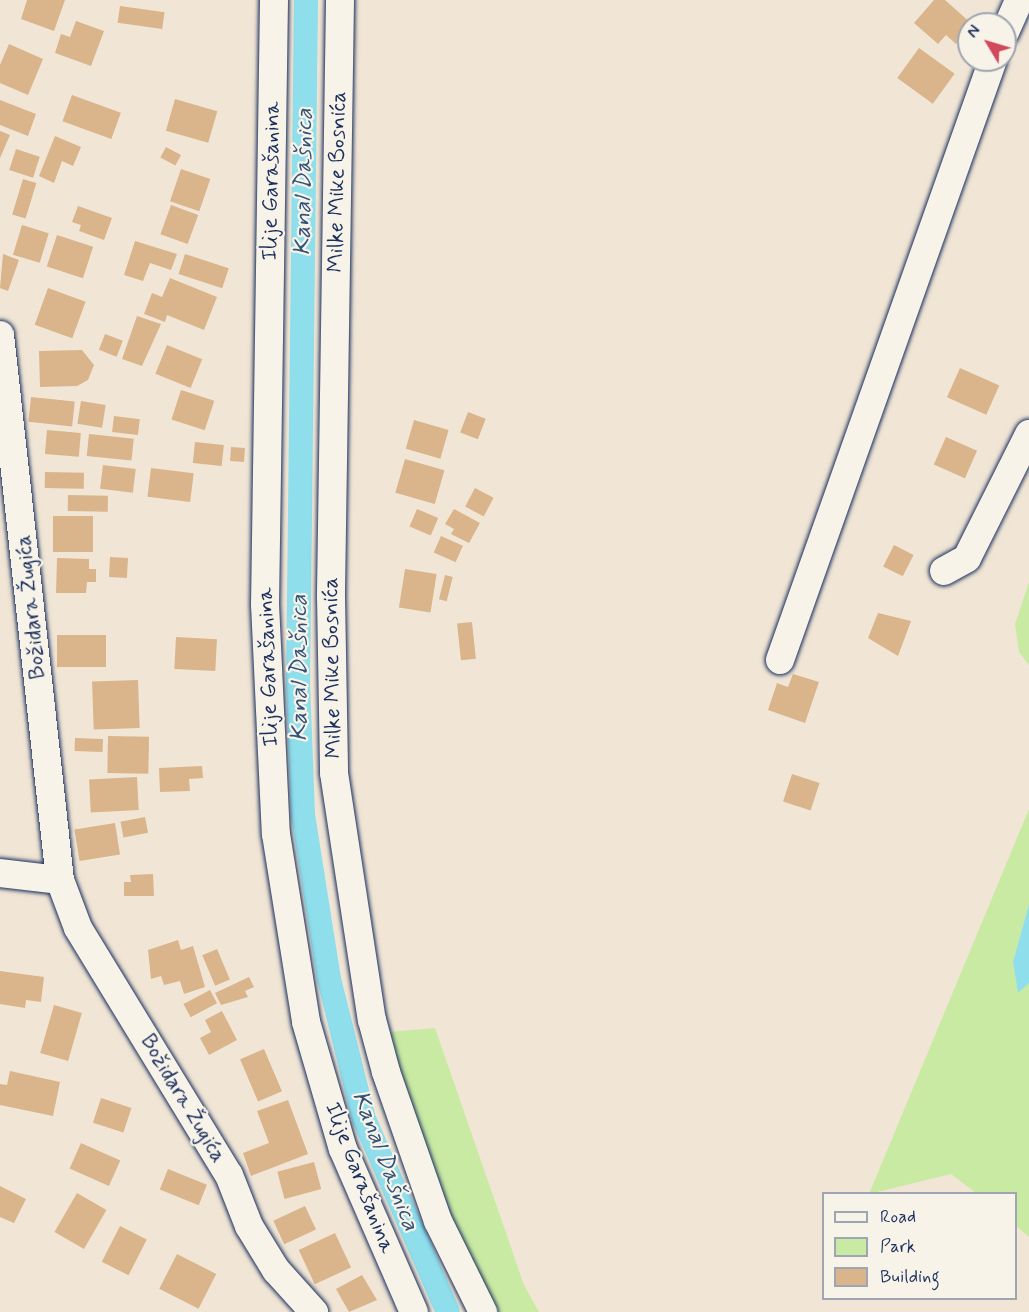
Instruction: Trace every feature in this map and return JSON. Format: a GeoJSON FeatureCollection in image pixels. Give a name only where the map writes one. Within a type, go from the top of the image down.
{"type":"FeatureCollection","features":[{"type":"Feature","properties":{"kind":"street","name":"Ilije Garašanina"},"geometry":{"type":"LineString","coordinates":[[274,0],[265,604],[276,834],[312,1045],[343,1149],[414,1312]]}},
{"type":"Feature","properties":{"kind":"street","name":"Milke Mike Bosnića"},"geometry":{"type":"LineString","coordinates":[[340,0],[331,596],[334,773],[372,1020],[386,1072],[438,1221],[483,1312]]}},
{"type":"Feature","properties":{"kind":"street"},"geometry":{"type":"LineString","coordinates":[[780,660],[989,72]]}},
{"type":"Feature","properties":{"kind":"street","name":"Božidara Žugića"},"geometry":{"type":"LineString","coordinates":[[0,335],[60,880],[78,928],[229,1176],[249,1226],[276,1270],[314,1312]]}},
{"type":"Feature","properties":{"kind":"street"},"geometry":{"type":"LineString","coordinates":[[944,571],[967,558],[1029,434]]}},
{"type":"Feature","properties":{"kind":"street"},"geometry":{"type":"LineString","coordinates":[[0,873],[60,880]]}},
{"type":"Feature","properties":{"kind":"green space"},"geometry":{"type":"Polygon","coordinates":[[[1029,582],[1029,665],[1019,652],[1015,624],[1029,582]]]}},
{"type":"Feature","properties":{"kind":"green space"},"geometry":{"type":"Polygon","coordinates":[[[1029,809],[1029,904],[1013,962],[1018,992],[1029,983],[1029,1237],[1017,1227],[1017,1192],[975,1192],[951,1174],[870,1192],[1029,809]]]}},
{"type":"Feature","properties":{"kind":"green space"},"geometry":{"type":"Polygon","coordinates":[[[435,1028],[524,1285],[539,1312],[493,1312],[445,1216],[388,1032],[435,1028]]]}},
{"type":"Feature","properties":{"kind":"water"},"geometry":{"type":"Polygon","coordinates":[[[1029,904],[1029,983],[1018,993],[1013,962],[1029,904]]]}},
{"type":"Feature","properties":{"kind":"building"},"geometry":{"type":"Polygon","coordinates":[[[27,0],[65,0],[54,31],[21,19],[27,0]]]}},
{"type":"Feature","properties":{"kind":"building"},"geometry":{"type":"Polygon","coordinates":[[[934,0],[945,0],[958,12],[957,43],[946,35],[938,44],[914,23],[934,0]]]}},
{"type":"Feature","properties":{"kind":"building"},"geometry":{"type":"Polygon","coordinates":[[[120,6],[165,12],[162,29],[118,23],[120,6]]]}},
{"type":"Feature","properties":{"kind":"building"},"geometry":{"type":"Polygon","coordinates":[[[76,21],[104,31],[91,66],[55,53],[61,34],[70,37],[76,21]]]}},
{"type":"Feature","properties":{"kind":"building"},"geometry":{"type":"Polygon","coordinates":[[[9,44],[43,59],[28,95],[0,83],[0,65],[9,44]]]}},
{"type":"Feature","properties":{"kind":"building"},"geometry":{"type":"Polygon","coordinates":[[[919,48],[955,74],[933,104],[897,78],[919,48]]]}},
{"type":"Feature","properties":{"kind":"building"},"geometry":{"type":"Polygon","coordinates":[[[72,95],[121,113],[111,139],[62,121],[72,95]]]}},
{"type":"Feature","properties":{"kind":"building"},"geometry":{"type":"Polygon","coordinates":[[[175,99],[217,111],[208,143],[166,131],[175,99]]]}},
{"type":"Feature","properties":{"kind":"building"},"geometry":{"type":"Polygon","coordinates":[[[0,100],[36,114],[28,136],[0,125],[0,100]]]}},
{"type":"Feature","properties":{"kind":"building"},"geometry":{"type":"Polygon","coordinates":[[[0,131],[10,135],[0,158],[0,131]]]}},
{"type":"Feature","properties":{"kind":"building"},"geometry":{"type":"Polygon","coordinates":[[[55,136],[81,147],[73,166],[62,161],[54,183],[39,176],[55,136]]]}},
{"type":"Feature","properties":{"kind":"building"},"geometry":{"type":"Polygon","coordinates":[[[166,147],[181,155],[175,166],[160,158],[166,147]]]}},
{"type":"Feature","properties":{"kind":"building"},"geometry":{"type":"Polygon","coordinates":[[[16,149],[40,157],[33,178],[9,170],[16,149]]]}},
{"type":"Feature","properties":{"kind":"building"},"geometry":{"type":"Polygon","coordinates":[[[181,169],[210,179],[199,211],[170,201],[181,169]]]}},
{"type":"Feature","properties":{"kind":"building"},"geometry":{"type":"Polygon","coordinates":[[[23,179],[36,183],[26,218],[12,214],[23,179]]]}},
{"type":"Feature","properties":{"kind":"building"},"geometry":{"type":"Polygon","coordinates":[[[171,205],[198,215],[188,244],[160,234],[171,205]]]}},
{"type":"Feature","properties":{"kind":"building"},"geometry":{"type":"Polygon","coordinates":[[[78,206],[112,218],[104,240],[79,231],[81,225],[72,222],[78,206]]]}},
{"type":"Feature","properties":{"kind":"building"},"geometry":{"type":"Polygon","coordinates":[[[22,225],[49,233],[40,263],[13,255],[22,225]]]}},
{"type":"Feature","properties":{"kind":"building"},"geometry":{"type":"Polygon","coordinates":[[[57,235],[93,247],[83,278],[47,266],[57,235]]]}},
{"type":"Feature","properties":{"kind":"building"},"geometry":{"type":"Polygon","coordinates":[[[135,241],[177,254],[171,270],[150,263],[143,281],[124,275],[135,241]]]}},
{"type":"Feature","properties":{"kind":"building"},"geometry":{"type":"Polygon","coordinates":[[[3,254],[19,260],[8,291],[0,288],[3,254]]]}},
{"type":"Feature","properties":{"kind":"building"},"geometry":{"type":"Polygon","coordinates":[[[185,254],[229,268],[222,288],[179,274],[185,254]]]}},
{"type":"Feature","properties":{"kind":"building"},"geometry":{"type":"Polygon","coordinates":[[[170,278],[217,297],[204,330],[167,315],[165,322],[144,314],[152,293],[162,297],[170,278]]]}},
{"type":"Feature","properties":{"kind":"building"},"geometry":{"type":"Polygon","coordinates":[[[48,288],[86,302],[72,338],[35,325],[48,288]]]}},
{"type":"Feature","properties":{"kind":"building"},"geometry":{"type":"Polygon","coordinates":[[[137,316],[161,324],[142,366],[122,359],[137,316]]]}},
{"type":"Feature","properties":{"kind":"building"},"geometry":{"type":"Polygon","coordinates":[[[105,334],[123,341],[117,357],[99,350],[105,334]]]}},
{"type":"Feature","properties":{"kind":"building"},"geometry":{"type":"Polygon","coordinates":[[[167,345],[202,359],[191,388],[155,374],[167,345]]]}},
{"type":"Feature","properties":{"kind":"building"},"geometry":{"type":"Polygon","coordinates":[[[82,350],[94,365],[88,380],[77,386],[40,387],[39,351],[82,350]]]}},
{"type":"Feature","properties":{"kind":"building"},"geometry":{"type":"Polygon","coordinates":[[[960,368],[999,385],[986,415],[947,397],[960,368]]]}},
{"type":"Feature","properties":{"kind":"building"},"geometry":{"type":"Polygon","coordinates":[[[181,390],[214,401],[205,430],[171,419],[181,390]]]}},
{"type":"Feature","properties":{"kind":"building"},"geometry":{"type":"Polygon","coordinates":[[[31,397],[75,402],[72,426],[28,422],[31,397]]]}},
{"type":"Feature","properties":{"kind":"building"},"geometry":{"type":"Polygon","coordinates":[[[81,401],[106,405],[102,428],[77,424],[81,401]]]}},
{"type":"Feature","properties":{"kind":"building"},"geometry":{"type":"Polygon","coordinates":[[[468,412],[486,419],[478,439],[460,433],[468,412]]]}},
{"type":"Feature","properties":{"kind":"building"},"geometry":{"type":"Polygon","coordinates":[[[114,416],[140,419],[138,435],[112,432],[114,416]]]}},
{"type":"Feature","properties":{"kind":"building"},"geometry":{"type":"Polygon","coordinates":[[[414,420],[449,430],[440,459],[406,449],[414,420]]]}},
{"type":"Feature","properties":{"kind":"building"},"geometry":{"type":"Polygon","coordinates":[[[47,430],[81,433],[79,457],[45,454],[47,430]]]}},
{"type":"Feature","properties":{"kind":"building"},"geometry":{"type":"Polygon","coordinates":[[[89,434],[134,439],[131,461],[87,456],[89,434]]]}},
{"type":"Feature","properties":{"kind":"building"},"geometry":{"type":"Polygon","coordinates":[[[946,437],[977,451],[965,478],[934,464],[946,437]]]}},
{"type":"Feature","properties":{"kind":"building"},"geometry":{"type":"Polygon","coordinates":[[[195,442],[224,445],[222,466],[193,463],[195,442]]]}},
{"type":"Feature","properties":{"kind":"building"},"geometry":{"type":"Polygon","coordinates":[[[231,447],[245,448],[244,462],[230,461],[231,447]]]}},
{"type":"Feature","properties":{"kind":"building"},"geometry":{"type":"Polygon","coordinates":[[[405,459],[444,470],[435,504],[395,493],[405,459]]]}},
{"type":"Feature","properties":{"kind":"building"},"geometry":{"type":"Polygon","coordinates":[[[103,465],[136,469],[133,493],[100,489],[103,465]]]}},
{"type":"Feature","properties":{"kind":"building"},"geometry":{"type":"Polygon","coordinates":[[[151,468],[194,473],[190,502],[147,497],[151,468]]]}},
{"type":"Feature","properties":{"kind":"building"},"geometry":{"type":"Polygon","coordinates":[[[45,472],[84,473],[84,489],[45,488],[45,472]]]}},
{"type":"Feature","properties":{"kind":"building"},"geometry":{"type":"Polygon","coordinates":[[[475,488],[494,498],[484,516],[465,507],[475,488]]]}},
{"type":"Feature","properties":{"kind":"building"},"geometry":{"type":"Polygon","coordinates":[[[68,495],[108,496],[108,512],[68,511],[68,495]]]}},
{"type":"Feature","properties":{"kind":"building"},"geometry":{"type":"Polygon","coordinates":[[[417,509],[438,518],[431,535],[410,526],[417,509]]]}},
{"type":"Feature","properties":{"kind":"building"},"geometry":{"type":"Polygon","coordinates":[[[454,509],[480,523],[469,543],[451,534],[454,529],[445,524],[454,509]]]}},
{"type":"Feature","properties":{"kind":"building"},"geometry":{"type":"Polygon","coordinates":[[[53,516],[93,516],[93,552],[53,552],[53,516]]]}},
{"type":"Feature","properties":{"kind":"building"},"geometry":{"type":"Polygon","coordinates":[[[441,536],[463,546],[456,562],[434,552],[441,536]]]}},
{"type":"Feature","properties":{"kind":"building"},"geometry":{"type":"Polygon","coordinates":[[[894,545],[914,555],[903,576],[883,566],[894,545]]]}},
{"type":"Feature","properties":{"kind":"building"},"geometry":{"type":"Polygon","coordinates":[[[110,557],[128,558],[127,578],[109,577],[110,557]]]}},
{"type":"Feature","properties":{"kind":"building"},"geometry":{"type":"Polygon","coordinates":[[[57,558],[89,559],[89,569],[96,569],[96,582],[87,582],[86,593],[56,593],[57,558]]]}},
{"type":"Feature","properties":{"kind":"building"},"geometry":{"type":"Polygon","coordinates":[[[405,569],[437,574],[431,613],[399,608],[405,569]]]}},
{"type":"Feature","properties":{"kind":"building"},"geometry":{"type":"Polygon","coordinates":[[[445,575],[453,577],[447,601],[439,599],[445,575]]]}},
{"type":"Feature","properties":{"kind":"building"},"geometry":{"type":"Polygon","coordinates":[[[878,613],[911,621],[898,656],[868,638],[878,613]]]}},
{"type":"Feature","properties":{"kind":"building"},"geometry":{"type":"Polygon","coordinates":[[[472,622],[476,659],[461,660],[457,624],[472,622]]]}},
{"type":"Feature","properties":{"kind":"building"},"geometry":{"type":"Polygon","coordinates":[[[57,635],[106,635],[106,667],[57,667],[57,635]]]}},
{"type":"Feature","properties":{"kind":"building"},"geometry":{"type":"Polygon","coordinates":[[[176,637],[217,639],[215,671],[174,669],[176,637]]]}},
{"type":"Feature","properties":{"kind":"building"},"geometry":{"type":"Polygon","coordinates":[[[793,674],[819,682],[805,723],[768,710],[777,683],[788,687],[793,674]]]}},
{"type":"Feature","properties":{"kind":"building"},"geometry":{"type":"Polygon","coordinates":[[[138,680],[140,728],[94,730],[92,682],[138,680]]]}},
{"type":"Feature","properties":{"kind":"building"},"geometry":{"type":"Polygon","coordinates":[[[108,736],[149,737],[148,774],[107,773],[108,736]]]}},
{"type":"Feature","properties":{"kind":"building"},"geometry":{"type":"Polygon","coordinates":[[[75,738],[103,739],[103,752],[75,751],[75,738]]]}},
{"type":"Feature","properties":{"kind":"building"},"geometry":{"type":"Polygon","coordinates":[[[202,766],[203,778],[189,779],[190,791],[160,792],[159,768],[202,766]]]}},
{"type":"Feature","properties":{"kind":"building"},"geometry":{"type":"Polygon","coordinates":[[[792,774],[820,783],[811,811],[783,802],[792,774]]]}},
{"type":"Feature","properties":{"kind":"building"},"geometry":{"type":"Polygon","coordinates":[[[137,777],[139,810],[91,812],[89,780],[137,777]]]}},
{"type":"Feature","properties":{"kind":"building"},"geometry":{"type":"Polygon","coordinates":[[[145,817],[148,833],[124,837],[120,822],[145,817]]]}},
{"type":"Feature","properties":{"kind":"building"},"geometry":{"type":"Polygon","coordinates":[[[115,823],[120,855],[80,861],[75,829],[115,823]]]}},
{"type":"Feature","properties":{"kind":"building"},"geometry":{"type":"Polygon","coordinates":[[[153,874],[154,896],[124,896],[124,882],[131,882],[130,875],[153,874]]]}},
{"type":"Feature","properties":{"kind":"building"},"geometry":{"type":"Polygon","coordinates":[[[178,940],[181,950],[193,946],[205,987],[184,994],[180,981],[164,985],[161,976],[151,979],[148,950],[178,940]]]}},
{"type":"Feature","properties":{"kind":"building"},"geometry":{"type":"Polygon","coordinates":[[[217,949],[230,979],[215,986],[202,955],[217,949]]]}},
{"type":"Feature","properties":{"kind":"building"},"geometry":{"type":"Polygon","coordinates":[[[0,971],[44,977],[41,1002],[26,1000],[25,1008],[0,1004],[0,971]]]}},
{"type":"Feature","properties":{"kind":"building"},"geometry":{"type":"Polygon","coordinates":[[[249,977],[254,987],[245,991],[248,997],[221,1005],[215,993],[249,977]]]}},
{"type":"Feature","properties":{"kind":"building"},"geometry":{"type":"Polygon","coordinates":[[[210,990],[217,1003],[191,1017],[184,1004],[210,990]]]}},
{"type":"Feature","properties":{"kind":"building"},"geometry":{"type":"Polygon","coordinates":[[[54,1005],[82,1013],[68,1061],[40,1053],[54,1005]]]}},
{"type":"Feature","properties":{"kind":"building"},"geometry":{"type":"Polygon","coordinates":[[[222,1011],[237,1040],[209,1055],[200,1038],[211,1032],[205,1020],[222,1011]]]}},
{"type":"Feature","properties":{"kind":"building"},"geometry":{"type":"Polygon","coordinates":[[[264,1049],[282,1091],[258,1102],[240,1059],[264,1049]]]}},
{"type":"Feature","properties":{"kind":"building"},"geometry":{"type":"Polygon","coordinates":[[[10,1071],[60,1082],[53,1116],[0,1105],[0,1084],[7,1085],[10,1071]]]}},
{"type":"Feature","properties":{"kind":"building"},"geometry":{"type":"Polygon","coordinates":[[[101,1098],[131,1108],[123,1133],[93,1123],[101,1098]]]}},
{"type":"Feature","properties":{"kind":"building"},"geometry":{"type":"Polygon","coordinates":[[[288,1100],[308,1154],[251,1176],[243,1153],[269,1143],[257,1111],[288,1100]]]}},
{"type":"Feature","properties":{"kind":"building"},"geometry":{"type":"Polygon","coordinates":[[[81,1143],[120,1160],[109,1186],[70,1169],[81,1143]]]}},
{"type":"Feature","properties":{"kind":"building"},"geometry":{"type":"Polygon","coordinates":[[[314,1162],[321,1189],[285,1199],[277,1172],[314,1162]]]}},
{"type":"Feature","properties":{"kind":"building"},"geometry":{"type":"Polygon","coordinates":[[[168,1169],[207,1185],[199,1205],[160,1189],[168,1169]]]}},
{"type":"Feature","properties":{"kind":"building"},"geometry":{"type":"Polygon","coordinates":[[[0,1186],[26,1199],[14,1223],[0,1217],[0,1186]]]}},
{"type":"Feature","properties":{"kind":"building"},"geometry":{"type":"Polygon","coordinates":[[[77,1193],[106,1210],[84,1249],[54,1232],[77,1193]]]}},
{"type":"Feature","properties":{"kind":"building"},"geometry":{"type":"Polygon","coordinates":[[[305,1206],[316,1230],[284,1244],[273,1221],[305,1206]]]}},
{"type":"Feature","properties":{"kind":"building"},"geometry":{"type":"Polygon","coordinates":[[[120,1226],[147,1240],[129,1275],[102,1262],[120,1226]]]}},
{"type":"Feature","properties":{"kind":"building"},"geometry":{"type":"Polygon","coordinates":[[[335,1233],[351,1267],[315,1284],[299,1250],[335,1233]]]}},
{"type":"Feature","properties":{"kind":"building"},"geometry":{"type":"Polygon","coordinates":[[[177,1254],[216,1274],[198,1309],[159,1289],[177,1254]]]}},
{"type":"Feature","properties":{"kind":"building"},"geometry":{"type":"Polygon","coordinates":[[[362,1275],[377,1300],[349,1312],[336,1289],[362,1275]]]}},
{"type":"Feature","properties":{"kind":"waterway","name":"Kanal Dašnica"},"geometry":{"type":"LineString","coordinates":[[306,0],[298,684],[303,815],[329,979],[364,1119],[448,1312]]}}]}
